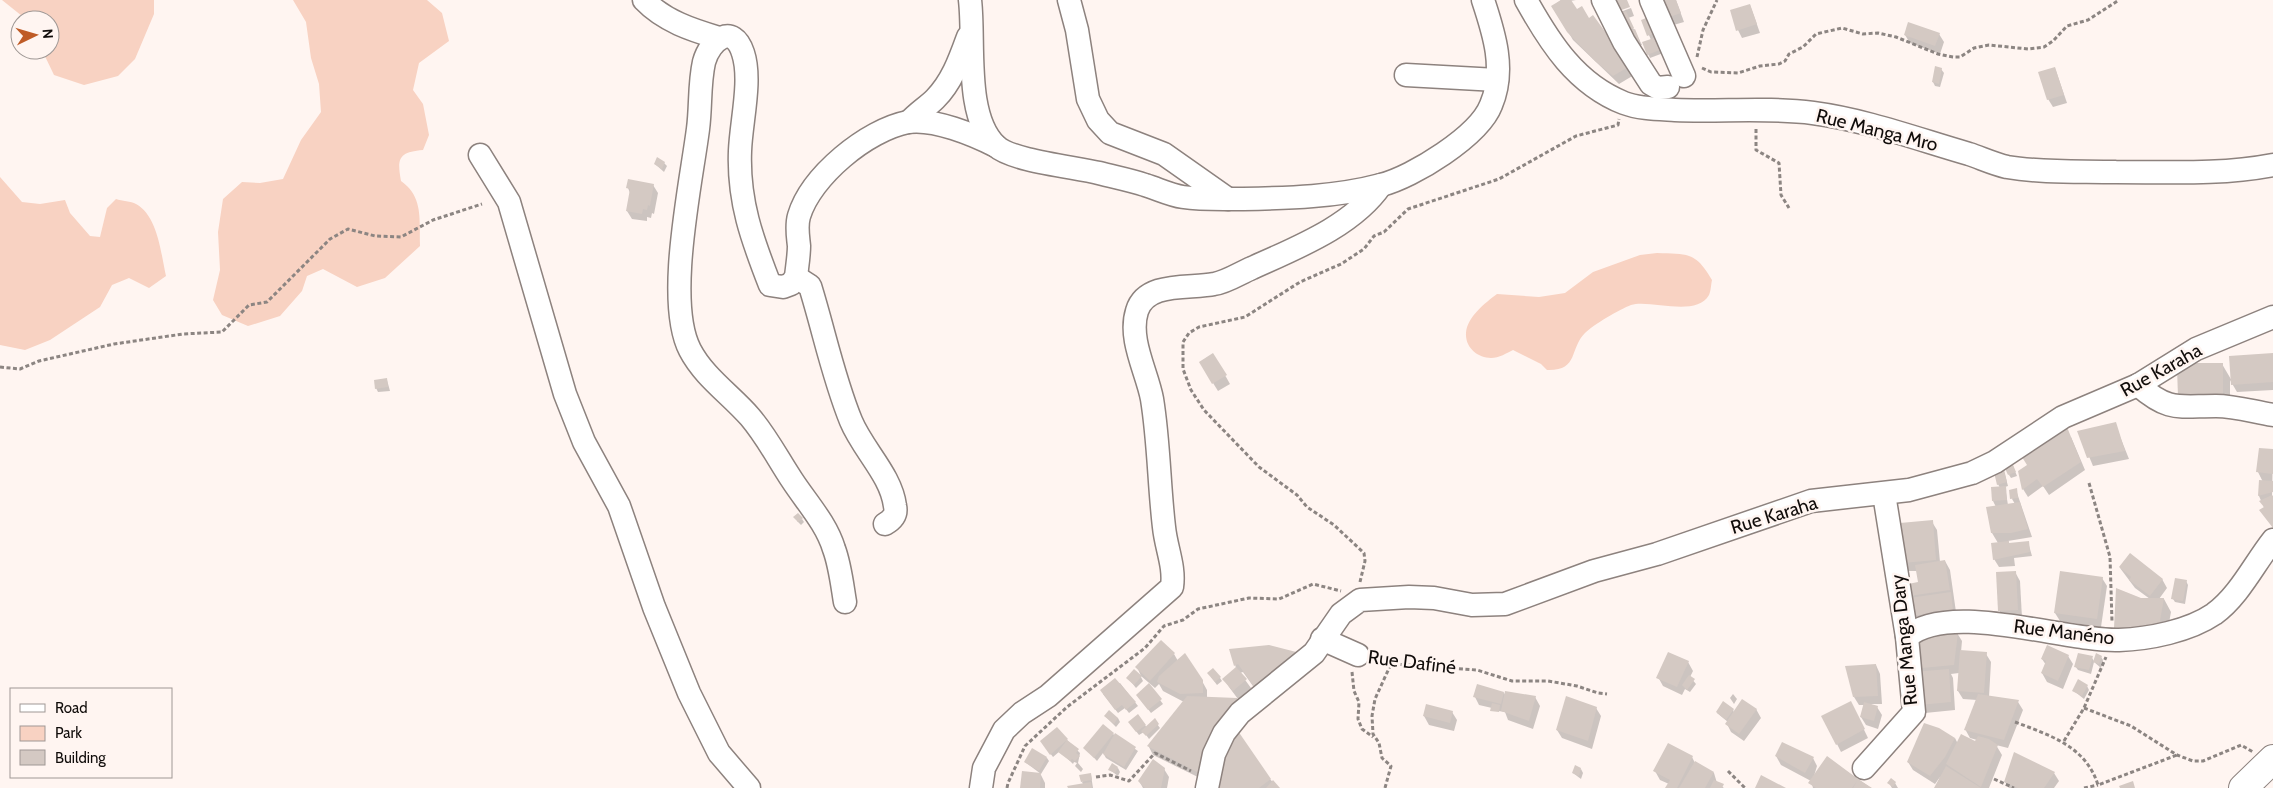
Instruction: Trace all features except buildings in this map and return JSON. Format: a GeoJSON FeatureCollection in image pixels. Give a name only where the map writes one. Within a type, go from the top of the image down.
{"type":"FeatureCollection","features":[{"type":"Feature","properties":{"kind":"main road"},"geometry":{"type":"LineString","coordinates":[[2245,787],[2270,763]]}},
{"type":"Feature","properties":{"kind":"street"},"geometry":{"type":"LineString","coordinates":[[644,0],[654,10],[690,29],[719,38],[732,36],[738,40],[747,66],[740,151],[740,184],[744,214],[754,247],[770,285],[783,287],[791,284],[796,277],[798,217],[807,195],[816,183],[834,165],[861,145],[887,130],[909,122],[939,125],[975,136],[1010,154],[1030,160],[1144,184],[1181,197],[1228,199],[1291,198],[1381,185],[1398,180],[1440,156],[1470,134],[1492,105],[1497,80],[1496,40],[1483,0]]}},
{"type":"Feature","properties":{"kind":"street"},"geometry":{"type":"LineString","coordinates":[[970,0],[975,98],[980,120],[996,146]]}},
{"type":"Feature","properties":{"kind":"street"},"geometry":{"type":"LineString","coordinates":[[1069,0],[1077,30],[1088,99],[1098,120],[1110,133],[1164,154],[1228,199]]}},
{"type":"Feature","properties":{"kind":"street","name":"Rue Manga Mro"},"geometry":{"type":"LineString","coordinates":[[1526,0],[1565,61],[1589,84],[1622,102],[1637,107],[1811,113],[1885,128],[2006,166],[2072,172],[2186,173],[2231,172],[2273,165]]}},
{"type":"Feature","properties":{"kind":"street"},"geometry":{"type":"LineString","coordinates":[[1603,0],[1624,42],[1651,84],[1658,88],[1684,76],[1651,0]]}},
{"type":"Feature","properties":{"kind":"street"},"geometry":{"type":"LineString","coordinates":[[909,122],[918,111],[935,99],[956,71],[972,27]]}},
{"type":"Feature","properties":{"kind":"street"},"geometry":{"type":"LineString","coordinates":[[719,38],[706,58],[701,75],[698,130],[684,233],[680,284],[682,322],[690,350],[704,370],[751,418],[772,445],[792,480],[816,514],[835,552],[845,602]]}},
{"type":"Feature","properties":{"kind":"street"},"geometry":{"type":"LineString","coordinates":[[1406,75],[1497,80]]}},
{"type":"Feature","properties":{"kind":"street"},"geometry":{"type":"LineString","coordinates":[[480,155],[509,202],[564,394],[584,442],[619,506],[654,607],[689,693],[720,753],[749,788]]}},
{"type":"Feature","properties":{"kind":"street"},"geometry":{"type":"LineString","coordinates":[[981,788],[984,768],[1004,730],[1022,713],[1048,696],[1172,587],[1174,575],[1164,527],[1160,462],[1152,399],[1136,338],[1137,310],[1144,299],[1160,290],[1216,284],[1309,242],[1345,219],[1374,196],[1381,185]]}},
{"type":"Feature","properties":{"kind":"street"},"geometry":{"type":"LineString","coordinates":[[796,277],[810,286],[823,338],[849,415],[862,443],[886,481],[893,498],[896,508],[895,515],[891,521],[885,524]]}},
{"type":"Feature","properties":{"kind":"street","name":"Rue Karaha"},"geometry":{"type":"LineString","coordinates":[[1358,597],[1434,598],[1472,605],[1505,604],[1594,571],[1657,554],[1811,501],[1908,490],[1972,473],[1995,462],[2063,417],[2138,386],[2196,349],[2273,316]]}},
{"type":"Feature","properties":{"kind":"street"},"geometry":{"type":"LineString","coordinates":[[2138,386],[2152,398],[2166,405],[2184,408],[2217,406],[2273,415]]}},
{"type":"Feature","properties":{"kind":"street","name":"Rue Manga Dary"},"geometry":{"type":"LineString","coordinates":[[1864,768],[1914,712],[1907,637],[1884,494]]}},
{"type":"Feature","properties":{"kind":"street","name":"Rue Manéno"},"geometry":{"type":"LineString","coordinates":[[1907,637],[1914,631],[1930,626],[1952,623],[2012,626],[2087,638],[2113,640],[2153,635],[2183,628],[2213,614],[2239,588],[2273,540]]}},
{"type":"Feature","properties":{"kind":"street"},"geometry":{"type":"LineString","coordinates":[[1207,784],[1214,754],[1224,733],[1240,713],[1314,653],[1341,614],[1358,597]]}},
{"type":"Feature","properties":{"kind":"street","name":"Rue Dafiné"},"geometry":{"type":"LineString","coordinates":[[1322,639],[1353,654]]}},
{"type":"Feature","properties":{"kind":"path"},"geometry":{"type":"LineString","coordinates":[[1684,76],[1708,71],[1738,73],[1760,66],[1779,64],[1785,61],[1789,54],[1800,50],[1816,34],[1842,28],[1863,34],[1878,33],[1896,36],[1938,54],[1953,57],[1960,57],[1974,48],[1989,46],[2044,47],[2053,41],[2067,26],[2088,20],[2119,0]]}},
{"type":"Feature","properties":{"kind":"path"},"geometry":{"type":"LineString","coordinates":[[1008,788],[1008,783],[1025,746],[1067,707],[1144,648],[1164,626],[1183,620],[1198,609],[1250,598],[1279,599],[1313,584],[1358,597],[1365,561],[1364,553],[1334,525],[1307,507],[1297,495],[1259,467],[1204,410],[1191,390],[1183,369],[1183,342],[1190,333],[1199,326],[1244,317],[1300,282],[1341,264],[1364,249],[1374,236],[1384,232],[1408,209],[1499,179],[1576,136],[1618,124],[1622,102]]}},
{"type":"Feature","properties":{"kind":"path"},"geometry":{"type":"LineString","coordinates":[[1754,111],[1757,135],[1756,150],[1779,163],[1781,195],[1790,208]]}},
{"type":"Feature","properties":{"kind":"path"},"geometry":{"type":"LineString","coordinates":[[0,368],[20,369],[38,361],[114,344],[183,334],[222,332],[249,305],[267,302],[330,239],[348,229],[375,236],[401,237],[433,220],[482,204]]}},
{"type":"Feature","properties":{"kind":"path"},"geometry":{"type":"LineString","coordinates":[[2064,741],[2084,708],[2113,640],[2110,557],[2089,483]]}},
{"type":"Feature","properties":{"kind":"path"},"geometry":{"type":"LineString","coordinates":[[1353,654],[1354,692],[1359,702],[1358,719],[1362,729],[1379,743],[1382,758],[1391,766],[1385,788]]}},
{"type":"Feature","properties":{"kind":"path","name":"Rue Dafiné"},"geometry":{"type":"LineString","coordinates":[[1353,654],[1391,663],[1477,670],[1512,681],[1548,681],[1606,694]]}},
{"type":"Feature","properties":{"kind":"path"},"geometry":{"type":"LineString","coordinates":[[1375,738],[1372,716],[1375,699],[1391,663]]}},
{"type":"Feature","properties":{"kind":"path"},"geometry":{"type":"LineString","coordinates":[[2084,708],[2131,726],[2177,755],[2203,761],[2241,745],[2270,763]]}},
{"type":"Feature","properties":{"kind":"path"},"geometry":{"type":"LineString","coordinates":[[2015,722],[2064,741],[2091,767],[2098,785]]}},
{"type":"Feature","properties":{"kind":"path"},"geometry":{"type":"LineString","coordinates":[[1096,777],[1110,775],[1129,781],[1155,753],[1207,784]]}},
{"type":"Feature","properties":{"kind":"path"},"geometry":{"type":"LineString","coordinates":[[2084,788],[2098,785],[2177,755]]}},
{"type":"Feature","properties":{"kind":"path"},"geometry":{"type":"LineString","coordinates":[[1728,771],[1746,788]]}},
{"type":"Feature","properties":{"kind":"path"},"geometry":{"type":"LineString","coordinates":[[1994,779],[2014,788]]}},
{"type":"Feature","properties":{"kind":"green space"},"geometry":{"type":"Polygon","coordinates":[[[2,0],[154,0],[154,14],[135,59],[118,76],[84,85],[54,75],[47,60],[60,60],[60,10],[14,10],[2,0]]]}},
{"type":"Feature","properties":{"kind":"green space"},"geometry":{"type":"Polygon","coordinates":[[[293,0],[427,0],[442,13],[449,41],[419,63],[413,90],[423,104],[429,135],[423,150],[404,155],[401,158],[399,167],[401,181],[414,194],[417,202],[420,219],[420,246],[385,278],[357,287],[323,269],[307,276],[302,291],[280,316],[248,326],[222,315],[213,300],[220,270],[218,232],[223,199],[242,182],[260,183],[283,179],[301,140],[321,112],[319,84],[311,58],[306,22],[293,0]]]}},
{"type":"Feature","properties":{"kind":"green space"},"geometry":{"type":"Polygon","coordinates":[[[0,177],[22,202],[40,204],[65,200],[70,213],[90,236],[100,237],[107,208],[116,199],[136,204],[149,217],[154,226],[166,276],[149,288],[129,278],[112,285],[100,307],[50,340],[25,350],[0,345],[0,177]]]}},
{"type":"Feature","properties":{"kind":"green space"},"geometry":{"type":"Polygon","coordinates":[[[1657,253],[1690,256],[1701,264],[1712,280],[1709,295],[1703,302],[1684,307],[1639,304],[1626,307],[1585,333],[1580,339],[1569,363],[1557,369],[1547,370],[1541,364],[1513,350],[1494,358],[1486,358],[1470,348],[1466,333],[1470,321],[1477,311],[1497,294],[1539,297],[1565,293],[1593,272],[1640,255],[1657,253]]]}}]}
